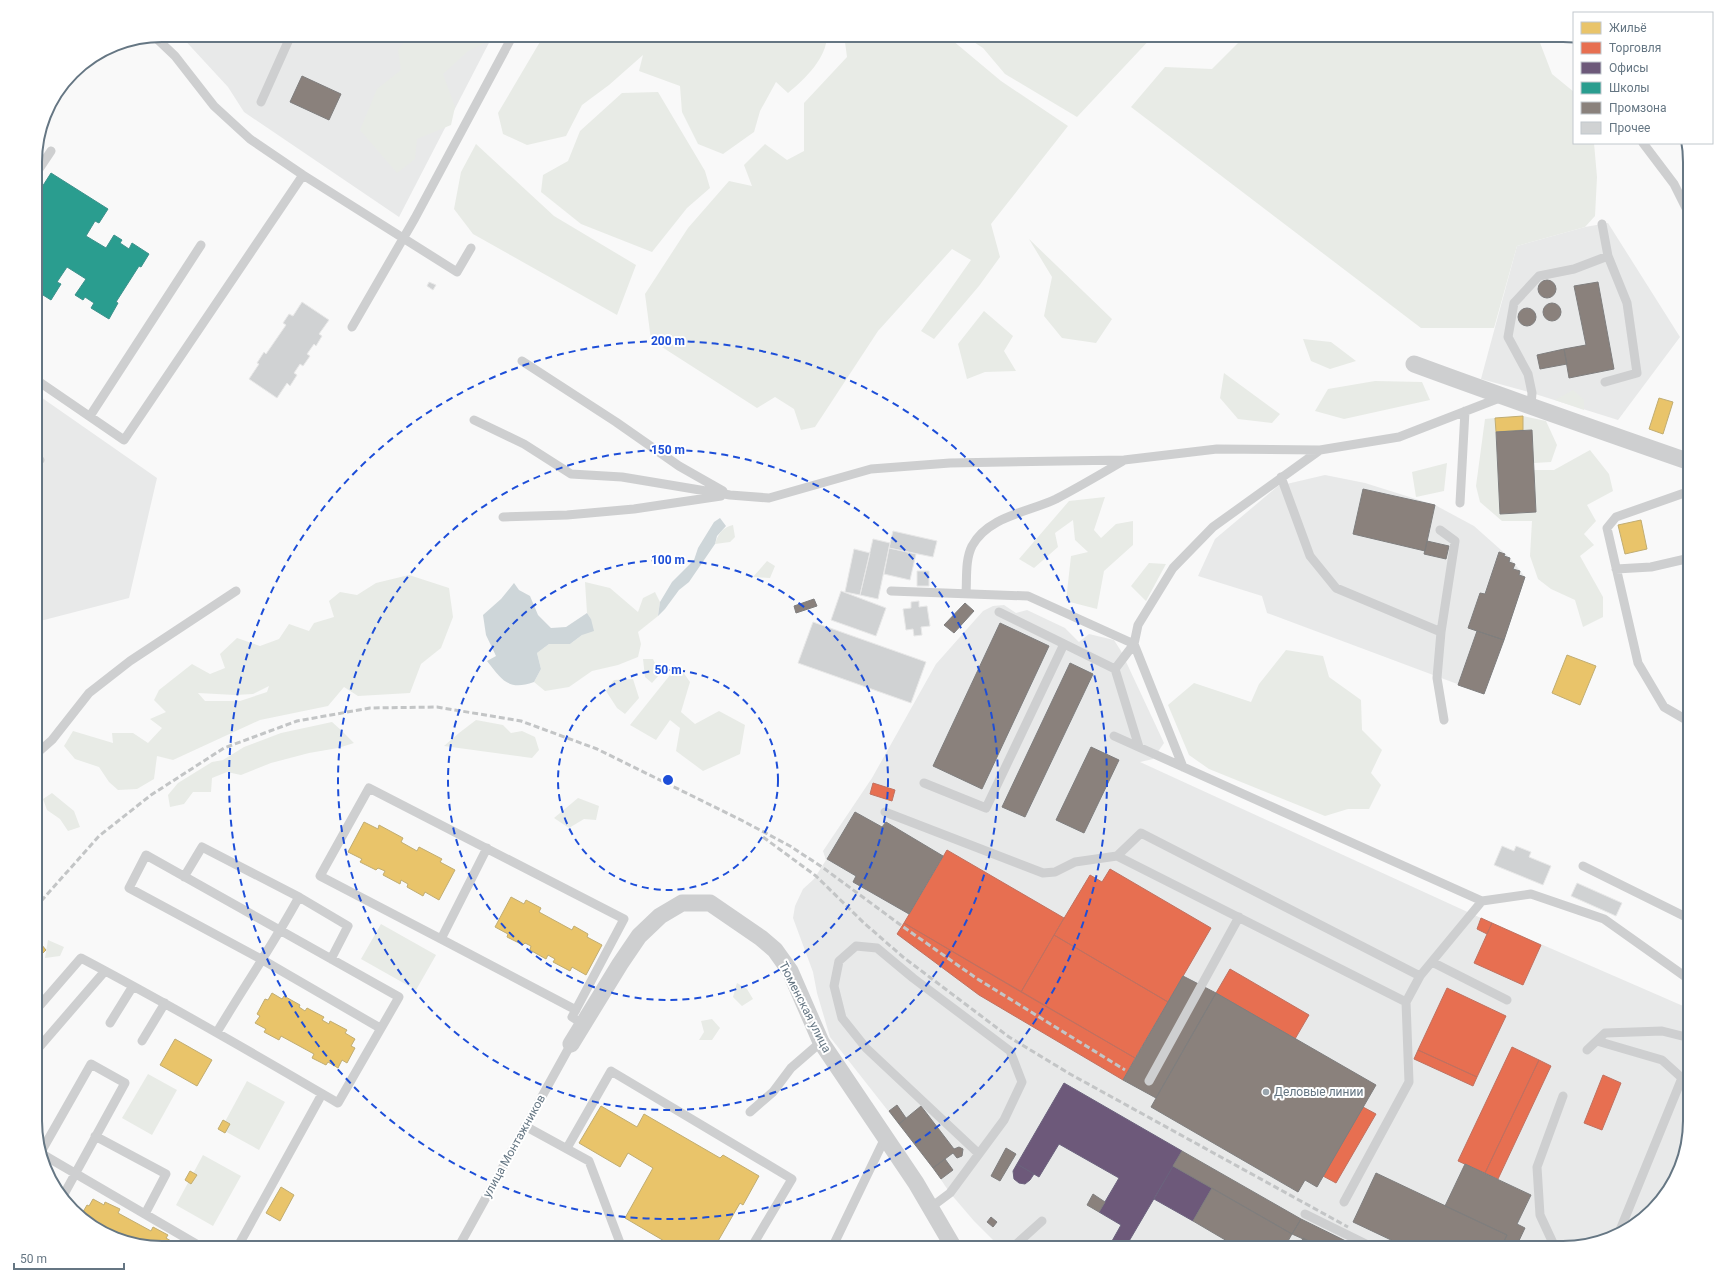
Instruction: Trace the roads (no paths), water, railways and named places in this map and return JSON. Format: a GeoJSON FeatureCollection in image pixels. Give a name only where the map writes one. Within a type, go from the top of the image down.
{"type":"FeatureCollection","features":[{"type":"Feature","properties":{"kind":"street"},"geometry":{"type":"LineString","coordinates":[[1414,364],[1502,397],[1531,405],[1683,459]]}},
{"type":"Feature","properties":{"kind":"street","name":"Тюменская улица"},"geometry":{"type":"LineString","coordinates":[[571,1044],[580,1016],[639,936],[660,916],[682,903],[710,903],[761,938],[775,950],[790,971],[821,1042],[916,1183],[949,1241]]}},
{"type":"Feature","properties":{"kind":"lane"},"geometry":{"type":"LineString","coordinates":[[160,42],[175,56],[214,106],[250,138],[303,174],[457,272],[471,248]]}},
{"type":"Feature","properties":{"kind":"lane"},"geometry":{"type":"LineString","coordinates":[[261,102],[288,42]]}},
{"type":"Feature","properties":{"kind":"lane"},"geometry":{"type":"LineString","coordinates":[[352,326],[404,238],[508,42]]}},
{"type":"Feature","properties":{"kind":"lane"},"geometry":{"type":"LineString","coordinates":[[1644,144],[1674,184],[1683,202]]}},
{"type":"Feature","properties":{"kind":"lane"},"geometry":{"type":"LineString","coordinates":[[42,164],[51,151]]}},
{"type":"Feature","properties":{"kind":"lane"},"geometry":{"type":"LineString","coordinates":[[42,384],[124,440],[303,174]]}},
{"type":"Feature","properties":{"kind":"lane"},"geometry":{"type":"LineString","coordinates":[[1602,224],[1608,256],[1627,303],[1637,373],[1605,382]]}},
{"type":"Feature","properties":{"kind":"lane"},"geometry":{"type":"LineString","coordinates":[[90,416],[201,246]]}},
{"type":"Feature","properties":{"kind":"lane"},"geometry":{"type":"LineString","coordinates":[[1531,405],[1532,393],[1528,374],[1508,337],[1514,303],[1539,276],[1574,269],[1608,256]]}},
{"type":"Feature","properties":{"kind":"lane"},"geometry":{"type":"LineString","coordinates":[[522,361],[616,422],[679,466],[730,495]]}},
{"type":"Feature","properties":{"kind":"lane"},"geometry":{"type":"LineString","coordinates":[[474,420],[524,444],[571,474],[622,478],[730,495],[769,498],[871,469],[950,463],[1124,460],[1217,449],[1320,450],[1399,437],[1502,397]]}},
{"type":"Feature","properties":{"kind":"lane"},"geometry":{"type":"LineString","coordinates":[[1460,503],[1465,412]]}},
{"type":"Feature","properties":{"kind":"lane"},"geometry":{"type":"LineString","coordinates":[[1115,669],[1134,644],[1138,625],[1173,568],[1214,528],[1281,477],[1320,450]]}},
{"type":"Feature","properties":{"kind":"lane"},"geometry":{"type":"LineString","coordinates":[[966,594],[967,560],[972,546],[983,532],[998,522],[1055,499],[1124,460]]}},
{"type":"Feature","properties":{"kind":"lane"},"geometry":{"type":"LineString","coordinates":[[1281,477],[1310,556],[1336,588],[1441,632]]}},
{"type":"Feature","properties":{"kind":"lane"},"geometry":{"type":"LineString","coordinates":[[1683,493],[1616,517],[1607,528],[1638,663],[1664,707],[1683,718]]}},
{"type":"Feature","properties":{"kind":"lane"},"geometry":{"type":"LineString","coordinates":[[503,517],[567,515],[634,509],[730,495]]}},
{"type":"Feature","properties":{"kind":"lane"},"geometry":{"type":"LineString","coordinates":[[1440,530],[1455,542],[1441,632],[1437,678],[1444,720]]}},
{"type":"Feature","properties":{"kind":"lane"},"geometry":{"type":"LineString","coordinates":[[1616,569],[1652,567],[1683,560]]}},
{"type":"Feature","properties":{"kind":"lane"},"geometry":{"type":"LineString","coordinates":[[42,749],[52,740],[88,693],[130,661],[236,591]]}},
{"type":"Feature","properties":{"kind":"lane"},"geometry":{"type":"LineString","coordinates":[[891,591],[1028,596],[1134,644],[1183,767]]}},
{"type":"Feature","properties":{"kind":"lane"},"geometry":{"type":"LineString","coordinates":[[999,612],[1115,669],[1139,747]]}},
{"type":"Feature","properties":{"kind":"lane"},"geometry":{"type":"LineString","coordinates":[[924,783],[986,808],[1064,644]]}},
{"type":"Feature","properties":{"kind":"lane"},"geometry":{"type":"LineString","coordinates":[[1114,736],[1482,900],[1531,894],[1604,919],[1683,975]]}},
{"type":"Feature","properties":{"kind":"lane"},"geometry":{"type":"LineString","coordinates":[[369,788],[487,848],[624,919],[580,1016],[441,939],[320,876],[369,788]]}},
{"type":"Feature","properties":{"kind":"lane"},"geometry":{"type":"LineString","coordinates":[[885,812],[1043,873],[1055,872],[1075,862],[1117,856],[1406,1002]]}},
{"type":"Feature","properties":{"kind":"lane"},"geometry":{"type":"LineString","coordinates":[[1117,856],[1141,833],[1420,976]]}},
{"type":"Feature","properties":{"kind":"lane"},"geometry":{"type":"LineString","coordinates":[[184,877],[202,847],[299,897],[348,926],[331,959]]}},
{"type":"Feature","properties":{"kind":"lane"},"geometry":{"type":"LineString","coordinates":[[441,939],[487,848]]}},
{"type":"Feature","properties":{"kind":"lane"},"geometry":{"type":"LineString","coordinates":[[42,1003],[81,958],[217,1032],[239,1047],[338,1103],[399,997],[146,855],[129,888],[261,960],[380,1028]]}},
{"type":"Feature","properties":{"kind":"lane"},"geometry":{"type":"LineString","coordinates":[[1583,866],[1683,916]]}},
{"type":"Feature","properties":{"kind":"lane"},"geometry":{"type":"LineString","coordinates":[[217,1032],[280,931],[299,897]]}},
{"type":"Feature","properties":{"kind":"lane"},"geometry":{"type":"LineString","coordinates":[[1344,1202],[1409,1082],[1406,1002],[1420,976],[1482,900]]}},
{"type":"Feature","properties":{"kind":"lane"},"geometry":{"type":"LineString","coordinates":[[1149,1081],[1239,917]]}},
{"type":"Feature","properties":{"kind":"lane"},"geometry":{"type":"LineString","coordinates":[[930,1208],[950,1193],[979,1154],[1004,1120],[1022,1082],[1010,1051],[913,978],[877,948],[856,946],[839,961],[834,986],[842,1018],[866,1048],[979,1154]]}},
{"type":"Feature","properties":{"kind":"lane"},"geometry":{"type":"LineString","coordinates":[[1432,962],[1507,1000]]}},
{"type":"Feature","properties":{"kind":"lane"},"geometry":{"type":"LineString","coordinates":[[42,1044],[105,971]]}},
{"type":"Feature","properties":{"kind":"lane"},"geometry":{"type":"LineString","coordinates":[[110,1023],[133,986]]}},
{"type":"Feature","properties":{"kind":"lane"},"geometry":{"type":"LineString","coordinates":[[142,1042],[164,1003]]}},
{"type":"Feature","properties":{"kind":"lane"},"geometry":{"type":"LineString","coordinates":[[1587,1050],[1605,1033],[1662,1031],[1683,1036]]}},
{"type":"Feature","properties":{"kind":"lane"},"geometry":{"type":"LineString","coordinates":[[1597,1041],[1662,1060],[1682,1078],[1622,1226]]}},
{"type":"Feature","properties":{"kind":"lane"},"geometry":{"type":"LineString","coordinates":[[750,1112],[773,1092],[791,1068],[821,1042]]}},
{"type":"Feature","properties":{"kind":"lane","name":"улица Монтажников"},"geometry":{"type":"LineString","coordinates":[[462,1241],[571,1044]]}},
{"type":"Feature","properties":{"kind":"lane"},"geometry":{"type":"LineString","coordinates":[[45,1148],[91,1064],[125,1083],[65,1192]]}},
{"type":"Feature","properties":{"kind":"lane"},"geometry":{"type":"LineString","coordinates":[[566,1148],[612,1071],[792,1179],[755,1241]]}},
{"type":"Feature","properties":{"kind":"lane"},"geometry":{"type":"LineString","coordinates":[[241,1241],[322,1094]]}},
{"type":"Feature","properties":{"kind":"lane"},"geometry":{"type":"LineString","coordinates":[[1551,1241],[1540,1215],[1537,1167],[1563,1096]]}},
{"type":"Feature","properties":{"kind":"lane"},"geometry":{"type":"LineString","coordinates":[[525,1126],[589,1161],[619,1241]]}},
{"type":"Feature","properties":{"kind":"lane"},"geometry":{"type":"LineString","coordinates":[[95,1136],[166,1174],[145,1214]]}},
{"type":"Feature","properties":{"kind":"lane"},"geometry":{"type":"LineString","coordinates":[[835,1241],[885,1138]]}},
{"type":"Feature","properties":{"kind":"lane"},"geometry":{"type":"LineString","coordinates":[[47,1156],[191,1241]]}},
{"type":"Feature","properties":{"kind":"lane"},"geometry":{"type":"LineString","coordinates":[[1306,1214],[1360,1241]]}},
{"type":"Feature","properties":{"kind":"lane"},"geometry":{"type":"LineString","coordinates":[[1020,1241],[1042,1220]]}},
{"type":"Feature","properties":{"kind":"railway"},"geometry":{"type":"LineString","coordinates":[[42,900],[99,836],[151,795],[224,748],[297,721],[370,708],[437,707],[521,721],[597,749],[743,821],[790,846],[822,867],[976,978],[1125,1070]]}},
{"type":"Feature","properties":{"kind":"railway"},"geometry":{"type":"LineString","coordinates":[[763,837],[816,876],[864,923],[903,957],[1009,1037],[1070,1074],[1348,1227]]}},
{"type":"Feature","properties":{"kind":"place","name":"Деловые линии"},"geometry":{"type":"Point","coordinates":[1266,1092]}}]}
